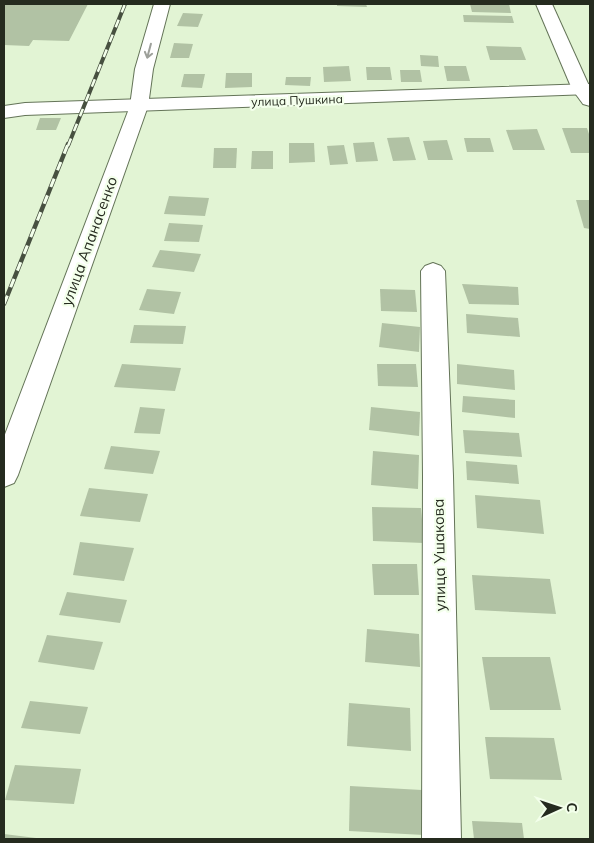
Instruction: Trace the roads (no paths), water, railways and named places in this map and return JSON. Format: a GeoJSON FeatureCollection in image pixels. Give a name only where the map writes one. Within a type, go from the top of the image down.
{"type":"FeatureCollection","features":[{"type":"Feature","properties":{"kind":"street","name":"улица Апанасенко"},"geometry":{"type":"LineString","coordinates":[[4,475],[139,106],[144,69],[162,4]]}},
{"type":"Feature","properties":{"kind":"street"},"geometry":{"type":"LineString","coordinates":[[544,4],[587,93]]}},
{"type":"Feature","properties":{"kind":"street","name":"улица Пушкина"},"geometry":{"type":"LineString","coordinates":[[4,112],[25,109],[587,93]]}},
{"type":"Feature","properties":{"kind":"street","name":"улица Ушакова"},"geometry":{"type":"LineString","coordinates":[[433,271],[438,476],[442,839]]}},
{"type":"Feature","properties":{"kind":"railway"},"geometry":{"type":"LineString","coordinates":[[68,146],[125,4]]}},
{"type":"Feature","properties":{"kind":"railway"},"geometry":{"type":"LineString","coordinates":[[4,304],[68,144]]}}]}
